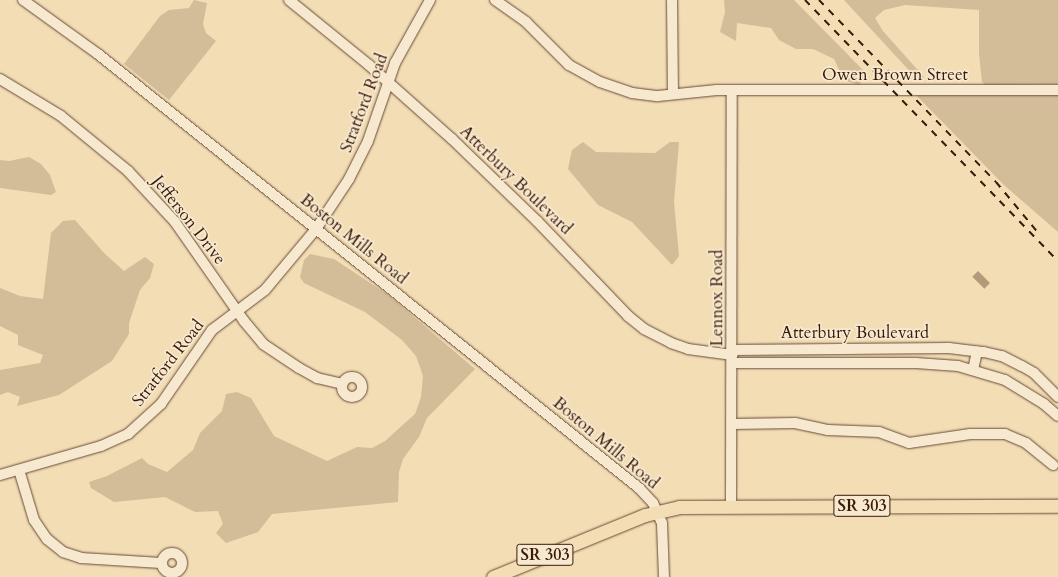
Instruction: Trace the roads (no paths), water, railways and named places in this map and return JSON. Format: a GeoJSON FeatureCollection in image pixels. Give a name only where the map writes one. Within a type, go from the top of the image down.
{"type":"FeatureCollection","features":[{"type":"Feature","properties":{"kind":"main road","name":"SR 303"},"geometry":{"type":"LineString","coordinates":[[493,577],[657,511],[679,507],[1058,506]]}},
{"type":"Feature","properties":{"kind":"street","name":"Boston Mills Road"},"geometry":{"type":"LineString","coordinates":[[23,0],[92,50],[639,488],[657,511]]}},
{"type":"Feature","properties":{"kind":"street","name":"Atterbury Boulevard"},"geometry":{"type":"LineString","coordinates":[[289,0],[389,82],[537,221],[628,316],[644,329],[671,343],[688,349],[732,356],[929,363],[973,370],[1005,380],[1031,395],[1058,416]]}},
{"type":"Feature","properties":{"kind":"street","name":"Stratford Road"},"geometry":{"type":"LineString","coordinates":[[0,475],[101,446],[138,426],[161,404],[201,344],[223,321],[265,290],[316,229],[361,157],[395,63],[430,0]]}},
{"type":"Feature","properties":{"kind":"street","name":"Owen Brown Street"},"geometry":{"type":"LineString","coordinates":[[495,0],[526,22],[570,64],[600,82],[632,93],[658,96],[732,91],[1058,90]]}},
{"type":"Feature","properties":{"kind":"street"},"geometry":{"type":"LineString","coordinates":[[672,0],[673,94]]}},
{"type":"Feature","properties":{"kind":"street","name":"Jefferson Drive"},"geometry":{"type":"LineString","coordinates":[[0,79],[61,116],[128,171],[175,222],[237,312],[263,344],[283,360],[317,378],[342,384]]}},
{"type":"Feature","properties":{"kind":"street","name":"Lennox Road"},"geometry":{"type":"LineString","coordinates":[[731,506],[732,91]]}},
{"type":"Feature","properties":{"kind":"street","name":"Atterbury Boulevard"},"geometry":{"type":"LineString","coordinates":[[732,356],[949,348],[977,351],[1002,356],[1034,374],[1058,397]]}},
{"type":"Feature","properties":{"kind":"street"},"geometry":{"type":"LineString","coordinates":[[973,370],[977,351]]}},
{"type":"Feature","properties":{"kind":"street"},"geometry":{"type":"LineString","coordinates":[[1031,395],[1042,381]]}},
{"type":"Feature","properties":{"kind":"street"},"geometry":{"type":"LineString","coordinates":[[732,424],[795,424],[828,430],[879,432],[909,443],[969,434],[1005,434],[1026,443],[1053,464]]}},
{"type":"Feature","properties":{"kind":"street"},"geometry":{"type":"LineString","coordinates":[[19,470],[38,527],[47,539],[63,552],[81,558],[161,563]]}},
{"type":"Feature","properties":{"kind":"street"},"geometry":{"type":"LineString","coordinates":[[657,511],[664,534],[664,577]]}},
{"type":"Feature","properties":{"kind":"railway"},"geometry":{"type":"LineString","coordinates":[[805,0],[1058,261]]}},
{"type":"Feature","properties":{"kind":"railway"},"geometry":{"type":"LineString","coordinates":[[819,0],[996,182],[1040,235]]}}]}
